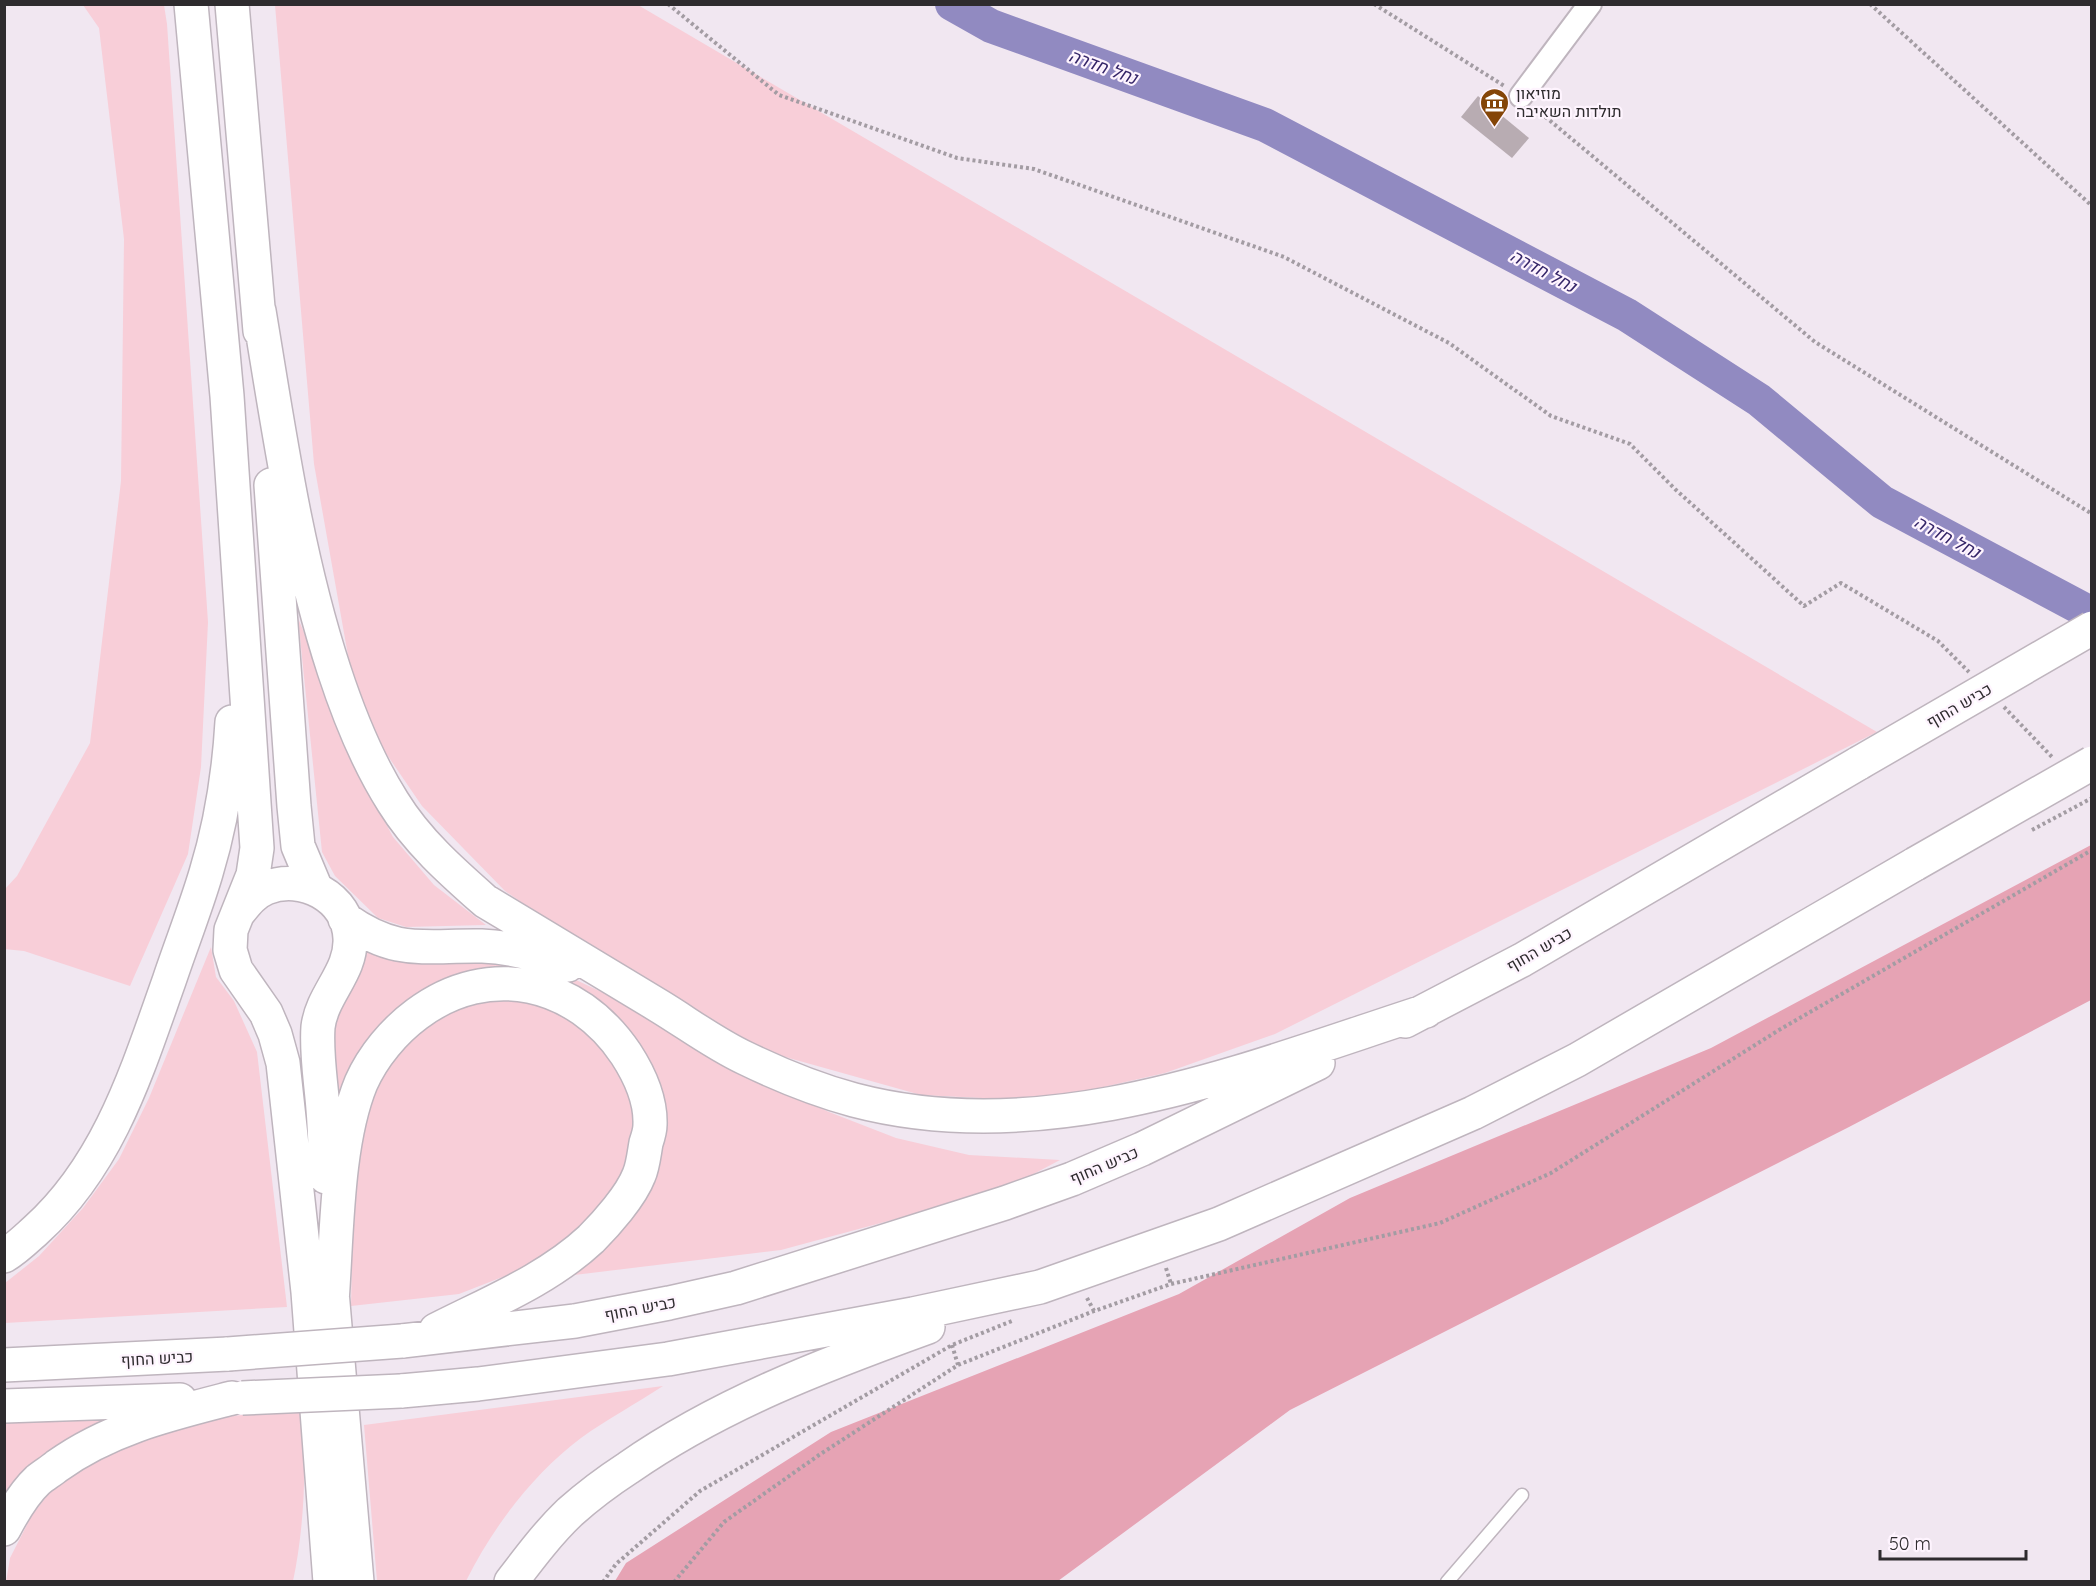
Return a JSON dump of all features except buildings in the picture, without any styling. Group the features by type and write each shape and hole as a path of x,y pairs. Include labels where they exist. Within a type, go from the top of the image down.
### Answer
{"highway":[{"path":"191,4 227,396 257,848 253,876 231,930 230,951 236,970 266,1013 283,1063 308,1292 330,1581"},
{"path":"232,4 259,311 294,806 298,846 316,889"},
{"path":"259,311 307,575 324,640 347,709 372,767 388,795 421,841 449,870 485,901 742,1057 799,1082 854,1100 908,1110 969,1115 1040,1114 1105,1106 1175,1090 1426,1011"},
{"path":"4,1256 50,1218 78,1184 106,1141 139,1066 206,875 221,813 230,751 240,615"},
{"name":"כביש החוף","path":"4,1365 228,1354 408,1341 575,1321 736,1288 1005,1203 1072,1179 1142,1149 1426,1011 1522,960 2091,628"},
{"path":"512,1581 537,1548 570,1512 610,1480 691,1428 830,1362 1219,1224 1473,1113 1577,1060 2091,763"},
{"path":"239,912 250,898 265,888 282,884 299,884 316,889 333,901 345,919 350,936 350,954 323,1008 319,1025 318,1055 323,1111 332,1302 357,1581"},
{"path":"345,919 373,937 394,944 415,947 503,948 547,958 581,970 662,1008"},
{"path":"332,1302 348,1127 362,1082 389,1039 428,1006 452,993 477,985 501,982 550,992 578,1006 603,1024 633,1066 645,1094 650,1125 639,1176 591,1239 559,1265 516,1289 408,1341"},
{"path":"4,1406 401,1391 478,1384 668,1359 913,1314 1040,1287"},
{"path":"4,1529 38,1480 103,1438 144,1422 237,1398"},
{"path":"310,1581 315,1558 320,1502 319,1452"}],"street":[{"path":"1521,96 1590,4"}],"lane":[{"path":"1447,1581 1522,1495"}],"path":[{"path":"668,4 779,95 957,158 1034,169 1284,257 1449,343 1551,416 1630,444 1675,489 1804,606 1841,583 1938,641 1970,674"},
{"path":"1374,4 1521,96 1815,342 2091,514"},
{"path":"1870,4 2091,206"},
{"path":"2002,706 2059,764"},
{"path":"674,1581 724,1522 819,1455 958,1365 1094,1311 1171,1284 1440,1223 1551,1173 1779,1030 2091,850"},
{"path":"1164,1261 1171,1284"},
{"path":"1085,1293 1094,1311"},
{"path":"952,1345 958,1365"}],"shaded area":[{"path":"83,5 164,5 208,622 201,767 188,854 130,986 24,951 4,949 5,889 17,876 90,743 121,481 124,239 99,28"},
{"path":"275,5 638,5 1877,732 1275,1034 1165,1073 1042,1101 921,1095 771,1053 632,978 505,891 422,806 366,724 352,678 314,464"},
{"path":"298,618 316,662 342,741 393,837 434,885 486,925 406,927 378,918 335,876 322,852"},
{"path":"2091,845 2091,1000 1849,1127 1290,1410 1058,1581 615,1581 626,1563 831,1432 1179,1294 1350,1198 1711,1048"},
{"path":"358,946 471,956 574,979 629,1005 757,1079 829,1112 896,1138 969,1155 1060,1160 1003,1190 781,1250 566,1276 651,1181 612,1015 447,981 336,1125 332,1043 334,1010"},
{"path":"211,947 216,977 234,1001 257,1052 287,1307 5,1323 5,1283 39,1256 83,1208 119,1159 149,1098"},
{"path":"480,999 522,999 571,1018 608,1053 632,1098 636,1124 626,1171 598,1211 551,1254 505,1276 459,1294 351,1306 352,1224 356,1166 366,1111 374,1088 392,1058 416,1033 450,1010"},
{"path":"663,1386 581,1438 546,1468 501,1522 466,1581 377,1581 364,1425"},
{"path":"300,1408 304,1450 304,1495 293,1581 6,1582 10,1558 32,1515 50,1492 81,1470 130,1441 192,1421"},
{"path":"130,1414 5,1502 5,1418"}],"waterway":[{"name":"נחל חדרה","path":"952,4 991,26 1265,125 1627,315 1759,400 1882,502 2092,614"}],"place":[{"name":"מוזיאון תולדות השאיבה","path":"1495,128"}]}
